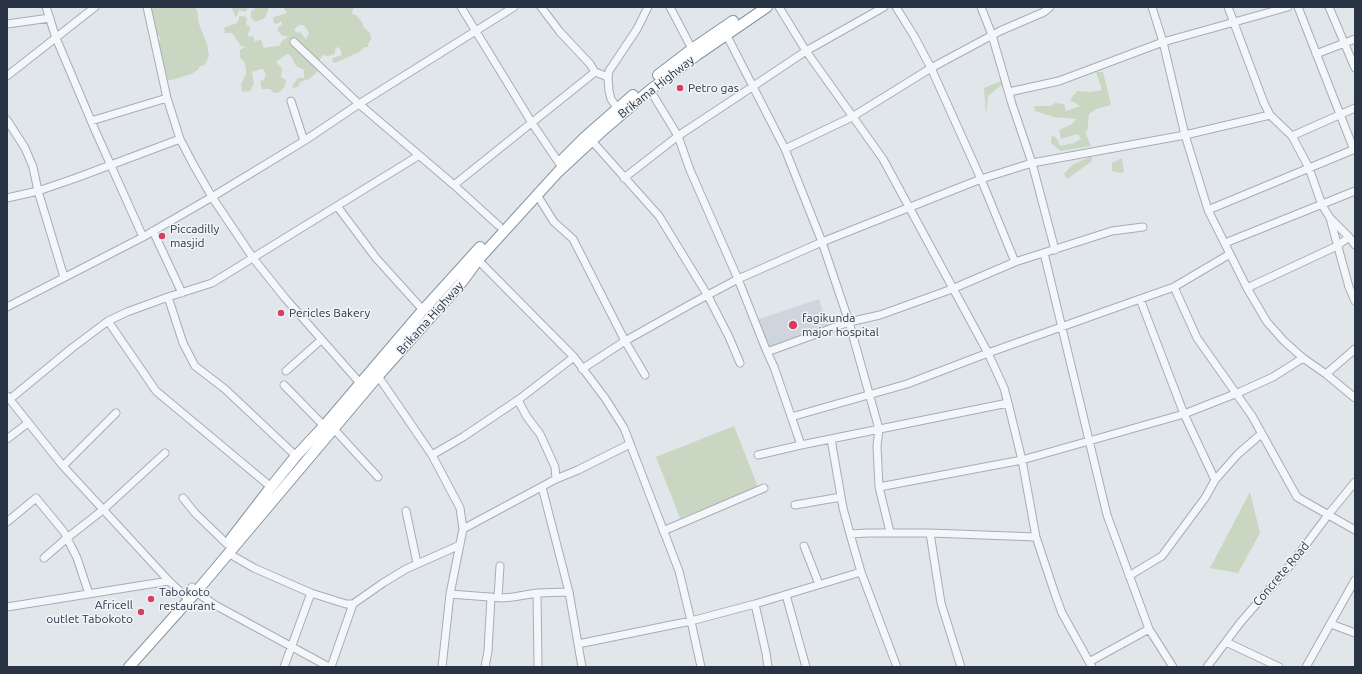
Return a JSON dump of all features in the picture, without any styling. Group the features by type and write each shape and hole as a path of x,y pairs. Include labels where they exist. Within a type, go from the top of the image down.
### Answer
{"highway":[{"name":"Brikama Highway","path":"129,667 329,427 378,376 458,279 499,226 585,137 619,111 692,49 755,7"},
{"name":"Brikama Highway","path":"228,548 271,487 296,456 329,427 360,382 423,310 478,260 558,172 592,141 619,111 726,34 767,7"},
{"name":"Brikama Highway","path":"121,667 190,593"}],"street":[{"path":"46,7 56,38 91,121 143,237"},
{"path":"7,76 95,7"},
{"path":"147,7 167,98 180,139 212,197 253,258 321,340 360,382"},
{"path":"461,7 532,124 559,163"},
{"path":"7,306 143,237 212,197 304,141 359,104 514,7"},
{"path":"541,7 560,32 590,64 595,72 608,77"},
{"path":"619,111 611,99 608,77 613,64 628,43 648,7"},
{"path":"670,7 692,49"},
{"path":"779,7 806,51 883,160 988,353 1004,388 1008,402 1022,460 1036,537 1054,594 1062,613 1090,664 1149,629"},
{"path":"624,178 678,136 806,51 884,7"},
{"path":"896,7 931,68 981,180 1015,262"},
{"path":"982,7 1032,163 1055,250"},
{"path":"785,149 852,117 931,68 992,35 1044,12 1050,7"},
{"path":"1152,7 1185,135 1208,210 1247,288 1267,322 1284,341 1303,358 1326,374 1355,398"},
{"path":"1228,7 1264,103 1270,115 1292,136 1309,168 1322,205 1330,218 1355,245"},
{"path":"1009,92 1059,81 1162,42 1288,7"},
{"path":"1208,210 1354,150 1298,7"},
{"path":"1329,7 1355,68"},
{"path":"7,24 50,18"},
{"path":"726,34 785,149 822,242 849,322 879,428 877,446 880,487 890,532"},
{"path":"1316,54 1355,39"},
{"path":"294,42 359,104 418,156 454,185 499,226"},
{"path":"454,185 595,72"},
{"path":"650,90 678,136 690,170 738,279 774,367 801,445"},
{"path":"91,121 167,98"},
{"path":"292,101 304,141"},
{"path":"1292,136 1355,108"},
{"path":"582,369 626,341 738,279 822,242 981,180 1032,163 1185,135 1270,115"},
{"path":"7,122 25,148 33,167 38,191 64,277"},
{"path":"7,198 38,191 180,139"},
{"path":"592,141 659,216 708,296 729,337 740,363"},
{"path":"418,156 212,283 168,297 127,312 108,321 9,398 63,466 169,581 330,667 353,604 383,583 417,563 460,545"},
{"path":"1225,243 1355,191"},
{"path":"537,195 554,222 573,239 644,375"},
{"path":"337,206 376,258 423,310"},
{"path":"1330,218 1349,287 1355,301"},
{"path":"767,352 849,322 880,315 1015,262 1112,231 1143,227"},
{"path":"153,231 182,293"},
{"path":"1247,288 1337,246 1349,237"},
{"path":"1044,253 1107,515 1149,629 1173,667"},
{"path":"791,417 907,384 988,353 1174,287 1230,254"},
{"path":"478,260 574,357 605,398 624,428 679,572 701,667"},
{"path":"1174,287 1197,338 1252,416 1297,497 1355,530"},
{"path":"168,297 183,343 196,366 225,389 296,456"},
{"path":"1140,299 1184,414 1215,480"},
{"path":"108,321 156,391 271,487"},
{"path":"286,371 321,340"},
{"path":"1326,374 1355,349"},
{"path":"432,455 463,437 518,400 574,357"},
{"path":"880,487 1022,460 1184,414 1236,394 1273,377 1303,358"},
{"path":"378,376 432,455 460,508 463,529 450,594 442,667"},
{"path":"284,385 329,427 378,477"},
{"path":"518,400 527,417 540,434 555,467 556,479"},
{"path":"758,455 879,428 1008,402"},
{"path":"63,466 116,413"},
{"path":"7,439 28,423"},
{"path":"1129,576 1162,556 1205,498 1215,480 1238,454 1261,434"},
{"path":"831,439 841,497 850,534 861,572 897,667"},
{"path":"463,529 556,479 578,470 630,444"},
{"path":"44,558 104,509 165,453"},
{"name":"Concrete Road","path":"1207,667 1240,623 1292,563 1355,482"},
{"path":"542,487 570,592 582,667"},
{"path":"663,531 764,488"},
{"path":"796,506 841,497"},
{"path":"7,522 36,498 64,532 77,558 88,594"},
{"path":"184,498 195,513 228,548 254,568 311,593 346,604 353,604"},
{"path":"406,511 417,563"},
{"path":"850,534 890,532 1036,537"},
{"path":"930,533 941,603 961,667"},
{"path":"804,546 819,584"},
{"path":"485,667 494,597 500,566"},
{"path":"578,644 691,620 754,604 861,572"},
{"path":"1306,667 1355,580"},
{"path":"7,608 169,581"},
{"path":"450,594 514,597 537,593 570,592"},
{"path":"284,667 311,593"},
{"path":"537,593 538,667"},
{"path":"786,595 806,667"},
{"path":"754,604 768,667"},
{"path":"1331,624 1355,633"},
{"path":"1226,642 1279,667"}],"shaded area":[{"name":"fagikunda major hospital","path":"819,299 829,330 767,351 756,320"}],"green space":[{"path":"146,7 195,8 197,10 199,24 207,44 209,56 205,65 200,66 198,70 191,74 168,80 166,74 162,70 161,52 158,50 160,37 156,35 157,31 154,28"},
{"path":"231,7 248,7 245,12 239,10 236,17"},
{"path":"256,7 269,7 265,18 256,22 251,18 251,12"},
{"path":"283,7 356,7 353,9 352,14 356,15 362,22 364,28 370,33 371,39 368,47 365,47 359,52 335,63 332,62 333,58 342,55 340,48 338,47 335,49 335,53 332,55 323,55 320,59 320,68 316,73 309,79 300,82 297,87 293,88 292,86 298,78 304,78 304,70 296,66 291,56 287,54 276,62 282,69 281,77 286,80 285,86 280,92 274,93 270,89 262,89 260,81 264,80 266,74 263,69 261,69 252,72 254,84 250,91 242,92 241,84 246,74 246,70 245,63 240,57 240,50 245,47 241,46 232,33 225,33 224,28 237,23 239,16 243,16 247,18 246,24 250,27 248,36 254,37 254,41 261,40 264,49 267,47 279,46 283,40 287,38 287,36 283,36 278,31 278,28 282,24 281,21 277,24 274,23 273,20 274,17 287,13","holes":["299,25 303,25 309,33 306,39 300,32 297,33 294,30"]},
{"path":"1096,72 1103,72 1111,105 1096,109 1089,114 1087,133 1084,130 1091,146 1061,151 1051,143 1052,135 1057,139 1060,146 1074,143 1081,139 1078,134 1061,139 1059,130 1072,124 1076,119 1054,117 1035,111 1034,106 1051,106 1055,103 1064,104 1066,111 1080,106 1070,100 1077,91 1091,92 1102,90"},
{"path":"1001,81 1018,106 999,100 1012,104 1001,85 988,96 986,115 984,88"},
{"path":"1092,156 1092,161 1067,179 1064,174 1072,165"},
{"path":"1122,158 1124,172 1120,173 1112,171 1112,163"},
{"path":"734,426 758,487 680,518 656,457"},
{"path":"1250,492 1260,533 1238,573 1210,568"}],"place":[{"name":"Petro gas","path":"680,88"},
{"name":"Piccadilly masjid","path":"162,236"},
{"name":"Pericles Bakery","path":"281,313"},
{"name":"fagikunda major hospital","path":"793,325"},
{"name":"Tabokoto restaurant","path":"151,599"},
{"name":"Africell outlet Tabokoto","path":"141,612"}]}
